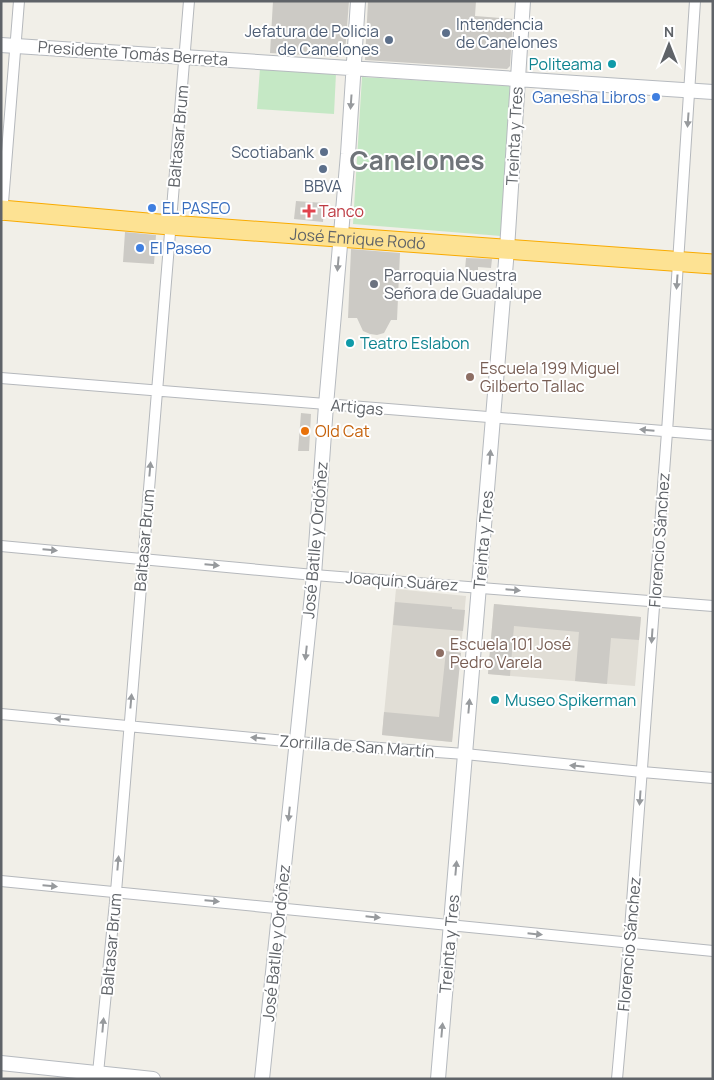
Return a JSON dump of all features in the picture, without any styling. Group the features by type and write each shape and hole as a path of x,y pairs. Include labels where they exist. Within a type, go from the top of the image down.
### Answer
{"highway":[{"name":"José Enrique Rodó","path":"2,213 713,264"}],"street":[{"path":"2,213 20,1"},
{"name":"Baltasar Brum","path":"98,1076 116,892 189,1"},
{"name":"José Batlle y Ordóñez","path":"262,1079 314,574 358,1"},
{"name":"Treinta y Tres","path":"438,1079 478,588 494,418 523,1"},
{"name":"Florencio Sánchez","path":"617,1079 655,602 695,1"},
{"name":"Presidente Tomás Berreta","path":"1,45 713,92"},
{"name":"Artigas","path":"1,378 713,435"},
{"name":"Joaquín Suárez","path":"1,546 478,588 713,606"},
{"name":"Zorrilla de San Martín","path":"1,714 296,742 465,754 713,778"},
{"path":"1,881 713,951"},
{"path":"1,1063 98,1076 153,1079"}],"shaded area":[{"path":"396,589 466,596 452,742 382,735"},
{"path":"494,604 641,617 635,686 488,674"}],"green space":[{"path":"260,68 336,73 334,114 257,109"},
{"path":"362,77 510,86 501,236 353,224"}],"building":[{"path":"273,1 349,1 345,53 339,57 270,53"},
{"path":"368,1 476,1 475,16 513,19 510,66 507,69 365,60"},
{"name":"Tanco","path":"296,201 324,203 323,222 294,219"},
{"name":"El Paseo","path":"125,232 156,235 154,264 123,262"},
{"name":"Parroquia Nuestra Señora de Guadalupe","path":"351,249 400,253 397,320 391,320 384,333 370,334 363,331 357,318 348,318"},
{"path":"466,258 492,259 491,268 478,267 478,271 465,270"},
{"path":"301,413 311,414 309,451 298,451"},
{"path":"395,602 452,607 452,609 465,610 463,631 393,625"},
{"path":"494,604 641,617 639,640 611,638 607,684 575,681 579,632 514,626 510,676 488,674"},
{"path":"446,651 461,653 452,742 382,735 384,712 439,717"}],"place":[{"name":"Intendencia de Canelones","path":"446,33"},
{"name":"Jefatura de Policia de Canelones","path":"389,40"},
{"name":"Politeama","path":"612,64"},
{"name":"Ganesha Libros","path":"656,97"},
{"name":"Scotiabank","path":"324,152"},
{"name":"BBVA","path":"323,169"},
{"name":"EL PASEO","path":"152,208"},
{"name":"Tanco","path":"309,211"},
{"name":"El Paseo","path":"140,248"},
{"name":"Parroquia Nuestra Señora de Guadalupe","path":"374,284"},
{"name":"Teatro Eslabon","path":"350,343"},
{"name":"Escuela 199 Miguel Gilberto Tallac","path":"470,377"},
{"name":"Old Cat","path":"305,431"},
{"name":"Escuela 101 José Pedro Varela","path":"440,653"},
{"name":"Museo Spikerman","path":"495,700"}],"district":[{"name":"Canelones","path":"417,161"}]}
